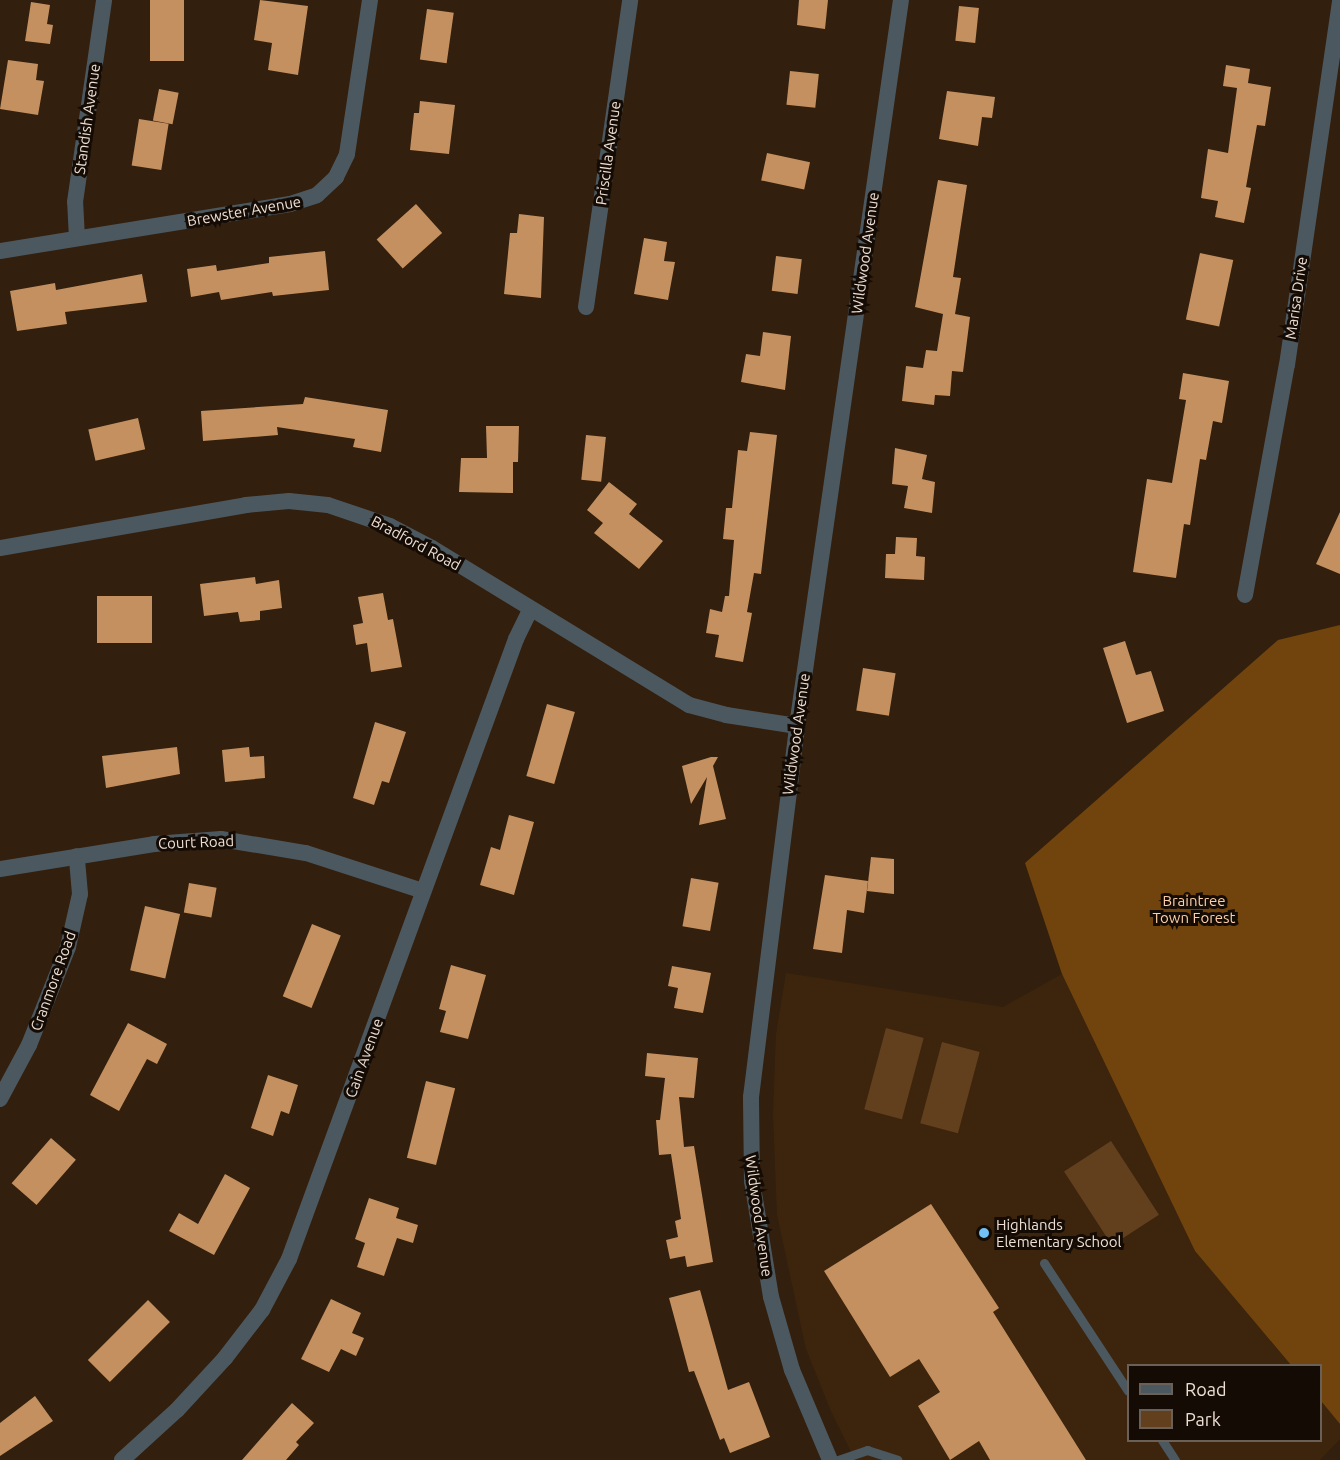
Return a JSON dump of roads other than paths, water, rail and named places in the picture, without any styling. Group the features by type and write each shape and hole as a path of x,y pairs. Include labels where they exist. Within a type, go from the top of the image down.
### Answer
{"street":[{"name":"Standish Avenue","path":"77,238 75,201 104,0"},
{"name":"Brewster Avenue","path":"0,251 290,204 328,188 342,167 350,140 370,0"},
{"name":"Priscilla Avenue","path":"586,307 630,0"},
{"name":"Wildwood Avenue","path":"830,1460 800,1393 777,1322 757,1224 750,1148 754,1055 797,726 901,0"},
{"name":"Marisa Drive","path":"1245,595 1287,365 1340,0"},
{"name":"Bradford Road","path":"0,549 246,505 309,501 348,510 390,526 689,705 726,715 797,726"},
{"name":"Cain Avenue","path":"122,1460 225,1358 262,1310 281,1275 304,1223 423,891 530,610"},
{"name":"Court Road","path":"0,869 178,841 241,840 306,853 423,891"},
{"name":"Cranmore Road","path":"0,1099 33,1037 68,947 80,894 77,856"}],"lane":[{"path":"1044,1263 1127,1389"},
{"path":"1163,1442 1175,1460"},
{"path":"838,1460 867,1450 897,1460"}],"place":[{"name":"Highlands Elementary School","path":"984,1233"}],"park label":[{"name":"Braintree Town Forest","path":"1194,908"}]}
